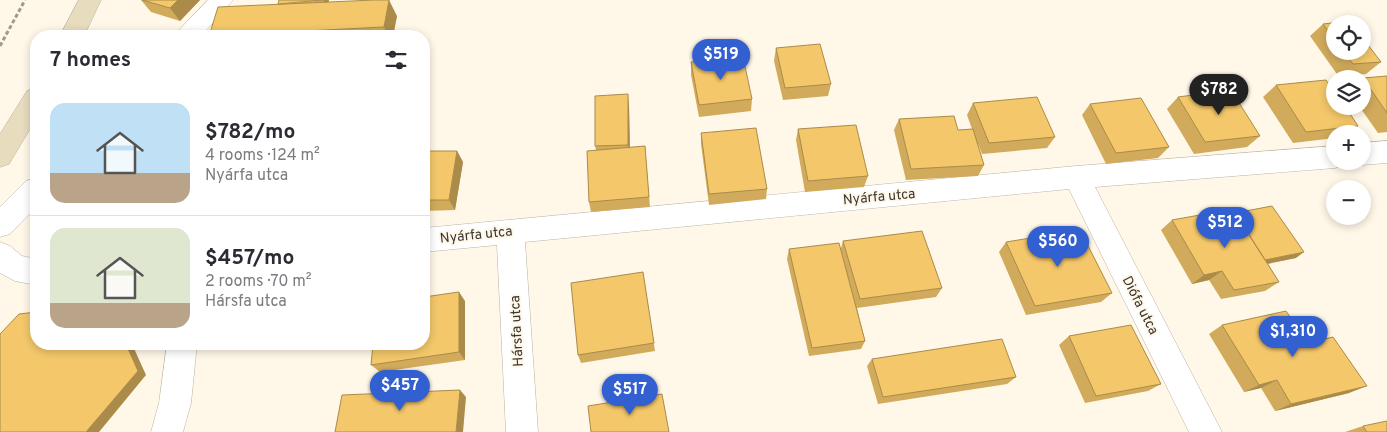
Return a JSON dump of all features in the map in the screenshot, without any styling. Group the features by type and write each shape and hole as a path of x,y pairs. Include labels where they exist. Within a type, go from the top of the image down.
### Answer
{"main road":[{"path":"75,30 90,0"},
{"path":"0,156 30,108"}],"street":[{"path":"193,30 222,0"},
{"path":"1371,153 1387,152"},
{"name":"Nyárfa utca","path":"430,239 510,230 1076,178 1326,158"},
{"name":"Diófa utca","path":"1076,178 1206,432"},
{"path":"0,226 30,195"},
{"name":"Hársfa utca","path":"510,230 522,432"},
{"path":"0,255 15,268 30,271"},
{"path":"167,432 175,404 181,350"}],"path":[{"path":"0,46 25,0"}],"building":[{"path":"142,0 178,0 170,8"},
{"path":"279,0 323,0 278,4"},
{"path":"389,0 384,27 326,30 211,30 218,7"},
{"path":"820,44 831,84 785,88 776,48"},
{"path":"1371,49 1381,62 1353,64 1350,60 1371,60"},
{"path":"743,57 752,99 699,105 691,62"},
{"path":"1387,76 1387,113 1371,90 1371,77"},
{"path":"1326,80 1326,115 1351,115 1357,125 1326,125 1326,130 1306,132 1276,85"},
{"path":"1231,90 1260,136 1205,142 1178,97"},
{"path":"628,94 628,145 595,146 595,96"},
{"path":"1037,97 1055,137 989,143 973,103"},
{"path":"1141,98 1169,147 1116,153 1090,104"},
{"path":"954,116 958,130 973,129 984,165 911,169 899,119"},
{"path":"856,125 868,176 808,181 798,129"},
{"path":"756,128 767,189 709,194 701,133"},
{"path":"645,146 649,197 589,202 587,151"},
{"path":"430,151 457,151 449,200 430,200"},
{"path":"1272,206 1304,252 1265,260 1235,213"},
{"path":"1233,209 1279,282 1234,290 1222,271 1204,275 1172,220"},
{"path":"1080,230 1112,293 1035,306 1006,242"},
{"path":"922,231 942,288 860,299 843,241"},
{"path":"839,243 865,341 812,348 789,249"},
{"path":"643,272 654,343 578,355 571,283"},
{"path":"459,292 459,352 371,365 372,350 430,350 430,296"},
{"path":"1286,311 1308,343 1333,337 1367,386 1291,404 1277,380 1259,385 1222,325"},
{"path":"30,313 30,350 129,350 138,371 86,432 0,432 0,334 19,314"},
{"path":"1131,325 1161,384 1096,396 1069,336"},
{"path":"1002,339 1016,377 883,397 872,359"},
{"path":"460,390 456,432 335,432 342,395"},
{"path":"662,394 669,432 591,432 588,406"},
{"path":"1387,421 1387,432 1367,432 1363,426"}]}
